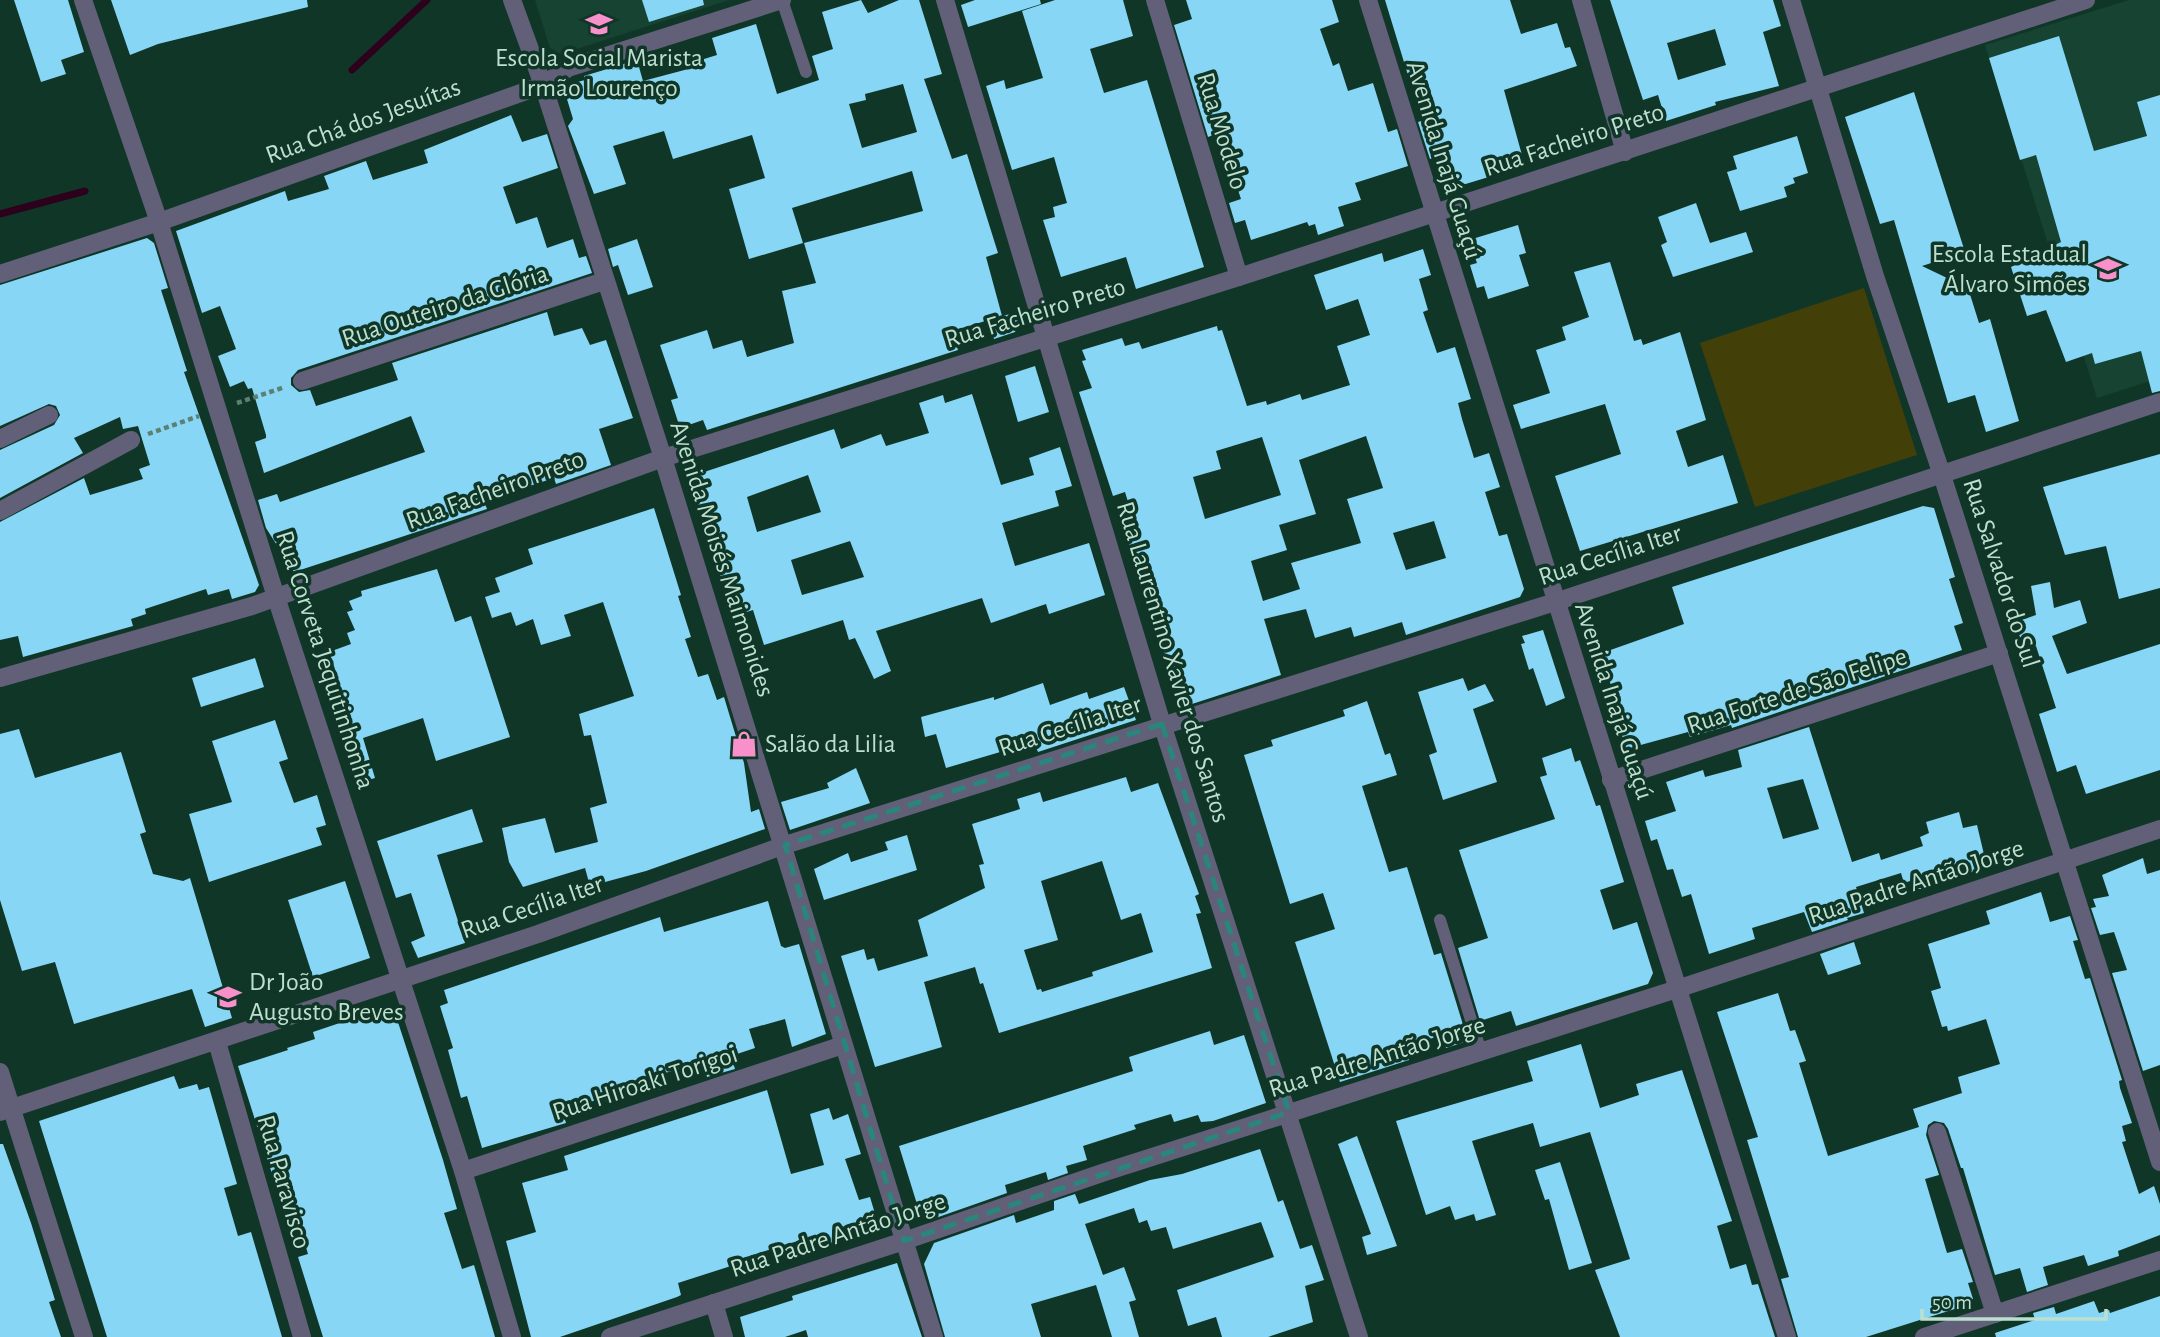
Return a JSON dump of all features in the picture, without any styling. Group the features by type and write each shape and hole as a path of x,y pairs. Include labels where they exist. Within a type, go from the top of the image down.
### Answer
{"street":[{"name":"Rua Corveta Jequitinhonha","path":"83,0 159,222 276,597 463,1171 512,1337"},
{"name":"Avenida Moisés Maimonides","path":"512,0 543,85 663,458 785,845 843,1045 934,1337"},
{"name":"Rua Chá dos Jesuítas","path":"0,274 159,222 543,85 568,68 782,0"},
{"name":"Rua Laurentino Xavier dos Santos","path":"945,0 1162,724 1289,1112 1359,1337"},
{"name":"Rua Modelo","path":"1154,0 1239,277"},
{"name":"Avenida Inajá Guaçú","path":"1368,0 1787,1337"},
{"path":"1581,0 1625,152"},
{"name":"Rua Salvador do Sul","path":"1791,0 1875,276 1941,472 2160,1162"},
{"name":"Rua Facheiro Preto","path":"0,678 276,597 663,458 1239,277 1625,152 2054,5 2086,0"},
{"name":"Rua Outeiro da Glória","path":"302,381 604,281"},
{"name":"Rua Cecília Iter","path":"6,1110 402,980 785,845 1555,602 1941,472 2160,402"},
{"path":"0,439 49,415"},
{"path":"0,511 131,440"},
{"name":"Rua Forte de São Felipe","path":"1611,780 1999,653"},
{"name":"Rua Padre Antão Jorge","path":"610,1337 1289,1112 1678,989 2160,829"},
{"name":"Rua Paravisco","path":"217,1042 302,1337"},
{"name":"Rua Hiroaki Torigoi","path":"463,1171 843,1045"},
{"path":"0,1072 6,1110 84,1337"},
{"path":"1937,1132 1995,1314"},
{"path":"1924,1337 2160,1260"},
{"path":"714,1303 724,1337"}],"lane":[{"path":"782,0 806,72"},
{"path":"1440,920 1481,1052"}],"highlighted area":[{"path":"1162,724 1289,1112 904,1241 785,845"}],"shaded area":[{"name":"Escola Social Marista Irmão Lourenço","path":"535,0 729,0 561,54 550,48"},
{"name":"Escola Estadual Álvaro Simões","path":"2129,0 2160,0 2160,378 2097,398 1985,45"},
{"path":"1864,288 1917,455 1755,507 1700,343"}],"building":[{"path":"14,0 68,0 84,52 61,60 66,74 41,82"},
{"path":"111,0 307,0 308,7 158,44 130,55"},
{"path":"642,0 703,0 704,5 649,22"},
{"path":"861,0 868,13 899,0 919,0 942,74 924,79 952,159 967,154 998,253 986,257 1002,316 952,331 958,350 707,430 703,420 680,428 671,400 678,398 660,345 707,330 713,349 742,340 747,357 794,343 782,291 816,283 804,243 923,211 912,171 792,208 803,243 749,259 729,189 765,178 752,135 673,159 664,131 613,146 626,184 594,194 568,126 573,119 563,86 585,80 584,76 637,60 643,81 692,68 691,63 717,55 712,38 756,24 777,94 819,80 812,56 833,49 822,12","holes":["903,84 917,132 862,148 849,104 866,100 865,94"]},
{"path":"975,0 1040,0 1041,4 968,27 961,5"},
{"path":"1055,0 1123,0 1133,36 1090,49 1104,93 1147,80 1204,267 1136,289 1126,257 1061,277 1043,220 1055,217 1053,207 1067,203 1054,157 1012,170 986,86 1004,80 1006,89 1043,78 1022,11"},
{"path":"1186,0 1332,0 1339,22 1320,29 1333,66 1339,63 1348,91 1373,83 1388,132 1397,129 1408,166 1355,183 1361,200 1338,207 1344,226 1318,235 1315,224 1309,226 1307,222 1251,240 1245,220 1235,223 1229,203 1241,199 1219,133 1208,137 1174,25 1192,19"},
{"path":"1385,0 1510,0 1521,34 1557,23 1565,48 1570,47 1577,66 1504,90 1525,166 1459,186 1454,169 1439,174 1433,158 1430,159 1418,122 1438,116 1427,80 1411,85"},
{"path":"1610,0 1773,0 1781,26 1763,32 1779,86 1715,102 1716,105 1666,121 1658,95 1643,100","holes":["1715,29 1726,65 1678,80 1667,43"]},
{"name":"Escola Estadual Álvaro Simões","path":"2059,36 2094,151 2147,136 2137,102 2160,95 2160,391 2152,393 2141,351 2095,364 2092,353 2066,362 2046,310 2027,316 2011,267 2061,242 2036,155 2020,160 1989,58"},
{"path":"1914,92 1965,252 1922,266 1968,288 1979,323 1990,319 2019,421 1986,432 1975,395 1948,403 1894,220 1880,224 1845,117"},
{"path":"511,115 522,142 547,134 558,168 503,187 516,224 537,217 547,248 573,239 579,258 586,256 592,273 298,370 291,378 291,385 299,392 310,390 316,406 398,380 392,363 547,312 554,336 582,328 590,345 606,340 633,418 599,429 611,465 556,484 554,478 484,501 487,509 294,572 266,528 258,500 277,494 280,502 425,452 411,416 264,473 255,442 266,438 266,435 252,388 248,389 244,381 230,387 218,356 236,349 220,306 202,313 176,231 285,191 288,201 329,189 324,176 366,161 373,180 428,163 424,150"},
{"path":"1797,136 1808,173 1793,178 1795,183 1784,187 1787,197 1740,211 1727,172 1737,169 1733,156"},
{"path":"1696,203 1710,243 1746,232 1753,252 1673,277 1661,245 1667,242 1658,217"},
{"path":"1518,225 1526,253 1519,255 1529,286 1488,299 1484,286 1477,288 1470,265 1477,263 1469,240"},
{"path":"147,238 154,243 168,288 161,290 187,371 184,372 259,585 255,592 232,599 229,589 208,595 206,589 145,609 146,614 131,619 133,626 23,657 18,636 0,640 0,522 84,478 90,495 143,479 139,469 150,465 138,426 123,429 120,417 74,438 83,453 0,498 0,450 54,425 60,415 56,406 49,404 0,426 0,285"},
{"path":"637,239 653,287 628,295 618,265 613,267 608,249"},
{"path":"1423,249 1431,275 1419,279 1428,310 1423,312 1437,353 1455,347 1471,399 1458,403 1462,419 1474,458 1489,453 1500,487 1485,492 1499,536 1507,534 1524,589 1520,597 1406,635 1402,622 1354,637 1351,627 1315,638 1306,609 1264,619 1281,675 1192,704 1180,700 1147,601 1157,598 1145,559 1135,563 1125,532 1136,528 1125,492 1113,496 1079,392 1092,388 1082,361 1086,360 1082,350 1122,338 1125,346 1139,342 1142,349 1217,326 1218,331 1222,330 1247,406 1266,401 1267,405 1300,394 1302,400 1350,385 1337,346 1370,335 1358,299 1326,310 1314,275 1382,253 1384,262","holes":["1366,436 1383,488 1347,499 1361,543 1291,563 1300,589 1263,601 1251,561 1287,550 1279,525 1316,514 1299,460","1262,437 1281,495 1205,519 1193,477 1221,469 1216,451","1434,521 1446,558 1406,570 1393,533"]},
{"path":"1610,262 1634,341 1641,339 1643,345 1680,332 1706,420 1676,431 1688,467 1723,455 1738,503 1580,551 1555,476 1621,454 1605,404 1521,429 1513,405 1550,393 1536,350 1566,340 1562,327 1589,317 1574,272"},
{"path":"1025,309 1015,332 994,339 988,321"},
{"path":"1035,366 1049,412 1018,422 1005,376"},
{"path":"972,394 1001,485 1034,475 1029,458 1060,447 1072,486 1055,491 1059,506 1002,523 1015,566 1089,543 1105,595 1049,614 1046,604 991,623 982,598 876,631 891,671 874,679 855,638 849,640 843,620 764,645 753,610 733,616 691,480 695,475 834,429 841,449 881,434 886,446 929,433 919,403 943,395 945,403","holes":["808,475 821,512 757,532 747,497","850,541 864,577 802,595 791,560"]},
{"path":"2160,454 2160,588 2119,599 2106,546 2065,555 2043,487"},
{"path":"1923,506 1934,508 1955,577 1949,579 1963,623 1954,626 1962,650 1732,728 1731,725 1690,737 1688,732 1626,749 1608,687 1611,686 1602,653 1684,624 1672,587"},
{"path":"654,508 681,595 678,596 691,637 685,639 698,677 708,674 717,700 724,697 744,763 751,812 759,809 765,829 646,871 590,886 585,868 523,887 509,862 502,828 545,818 555,853 598,842 590,808 607,803 591,735 584,736 579,714 634,696 603,602 564,615 571,636 541,645 533,619 516,626 511,612 492,618 485,597 500,592 495,578 533,564 528,549"},
{"path":"437,569 455,622 471,616 510,737 436,761 423,718 363,738 375,778 358,783 321,673 335,669 329,652 351,644 347,633 355,630 347,612 353,610 349,601 362,596 361,591"},
{"path":"2050,582 2054,608 2080,600 2087,623 2052,636 2067,674 2160,644 2160,770 2086,794 2076,765 2057,772 2039,714 2056,708 2036,646 2024,650 2015,622 2036,615 2031,586"},
{"path":"1543,630 1565,698 1546,706 1533,668 1529,670 1521,644 1525,643 1522,636"},
{"path":"255,658 264,687 201,707 192,678"},
{"path":"1463,678 1468,691 1485,684 1494,701 1473,709 1497,782 1443,800 1429,755 1437,752 1418,692"},
{"path":"1043,683 1050,705 1087,692 1089,699 1124,687 1136,720 1038,752 1034,742 946,768 936,734 925,737 921,717 994,697 994,700"},
{"path":"1367,701 1385,755 1390,753 1397,775 1362,786 1389,872 1407,867 1434,955 1441,953 1468,1041 1446,1048 1442,1035 1405,1047 1409,1060 1340,1082 1295,942 1335,929 1323,893 1290,904 1244,755 1273,746 1271,740 1345,716 1343,710"},
{"path":"275,720 288,759 279,762 294,803 317,795 326,825 316,828 322,845 209,882 189,814 232,802 212,741"},
{"path":"1809,727 1852,862 1879,853 1881,860 1923,846 1920,837 1929,833 1926,822 1959,812 1963,828 1977,825 1987,867 1921,889 1916,889 1913,880 1904,883 1901,873 1856,887 1864,913 1812,932 1804,912 1752,928 1755,939 1709,954 1691,894 1682,897 1673,869 1667,870 1657,839 1651,841 1645,821 1676,811 1666,782 1703,770 1705,777 1742,767 1738,750","holes":["1803,779 1819,829 1783,839 1767,788"]},
{"path":"19,729 35,778 121,752 146,832 140,834 153,874 183,881 190,878 232,1018 205,1027 192,989 74,1024 55,962 22,971 0,900 0,734"},
{"path":"1571,748 1575,762 1580,760 1596,806 1600,805 1624,882 1600,890 1613,930 1637,922 1653,973 1648,984 1516,1026 1511,1011 1480,1021 1458,948 1488,938 1459,850 1555,819 1540,777 1547,775 1542,758"},
{"path":"856,768 870,803 790,830 781,802 829,788 827,783"},
{"path":"1126,777 1131,792 1158,783 1199,894 1195,896 1201,913 1196,914 1212,968 999,1033 975,967 924,982 942,1047 875,1067 841,956 864,949 867,960 874,958 878,971 928,956 918,920 985,888 979,865 984,864 972,824 1020,809 1017,799 1040,792 1043,802","holes":["1102,861 1121,920 1141,913 1153,952 1092,972 1093,976 1042,992 1041,989 1037,990 1024,950 1058,940 1041,881"]},
{"path":"472,809 483,842 437,855 465,943 418,958 411,942 425,936 411,893 396,898 377,841"},
{"path":"907,835 917,870 824,900 814,869 848,853 851,862 888,850 885,842"},
{"path":"2143,858 2147,874 2160,870 2160,1065 2143,1071 2112,973 2127,970 2114,932 2100,935 2091,908 2096,907 2093,899 2109,896 2102,875"},
{"path":"345,881 370,958 313,977 288,900"},
{"path":"2041,892 2050,922 2070,916 2078,940 2073,941 2085,979 2090,978 2122,1080 2119,1081 2120,1088 2132,1123 2122,1126 2126,1141 2122,1142 2139,1194 2154,1186 2160,1204 2160,1235 2118,1251 2119,1256 2088,1266 2084,1255 2043,1267 2048,1285 2027,1292 2020,1268 1995,1275 1963,1168 1948,1129 1944,1123 1934,1121 1928,1125 1926,1135 1939,1175 1925,1179 1947,1253 1962,1249 1973,1282 1968,1283 1973,1299 1957,1304 1958,1308 1866,1337 1798,1337 1781,1279 1789,1277 1747,1140 1758,1137 1717,1012 1778,993 1790,1031 1795,1030 1806,1061 1799,1063 1828,1156 1919,1127 1913,1109 1962,1093 1958,1077 2000,1064 1986,1019 1948,1031 1947,1026 1942,1027 1931,991 1941,988 1928,944 1990,924 1986,911"},
{"path":"768,901 781,946 785,948 799,944 826,1034 792,1047 785,1019 749,1029 755,1048 731,1056 735,1069 707,1077 703,1063 661,1074 666,1088 606,1102 605,1098 562,1109 566,1123 482,1148 467,1096 461,1098 448,1050 453,1048 440,1006 448,1003 444,990 660,917 664,932"},
{"path":"1854,942 1861,964 1828,975 1820,954"},
{"path":"384,1008 395,1013 443,1160 457,1209 444,1213 462,1269 474,1265 495,1337 323,1337 298,1257 308,1254 291,1196 280,1199 238,1066 315,1039 313,1032"},
{"path":"1210,1031 1214,1045 1244,1035 1266,1103 1213,1121 1201,1122 1198,1115 1174,1122 1171,1114 1134,1125 1136,1129 1083,1146 1087,1160 1066,1166 1068,1173 1048,1180 1046,1172 1005,1185 1007,1193 927,1221 921,1217 899,1146 1133,1071 1129,1057"},
{"path":"1581,1044 1600,1108 1639,1095 1636,1084 1682,1070 1732,1221 1717,1226 1730,1269 1746,1264 1752,1285 1758,1284 1775,1337 1620,1337 1595,1270 1630,1259 1590,1132 1540,1147 1533,1123 1472,1141 1496,1215 1476,1221 1474,1214 1455,1220 1450,1206 1426,1215 1396,1121 1533,1081 1527,1061"},
{"path":"174,1076 179,1089 197,1084 199,1090 209,1087 237,1184 224,1188 238,1236 251,1232 282,1337 107,1337 39,1121"},
{"path":"767,1090 791,1174 824,1165 810,1114 829,1108 833,1120 848,1114 861,1154 845,1159 859,1200 870,1197 876,1217 832,1230 834,1243 806,1253 801,1240 733,1261 734,1265 678,1283 681,1295 677,1297 560,1337 531,1337 506,1241 536,1232 522,1183 568,1170 564,1156"},
{"path":"1357,1136 1397,1246 1367,1255 1362,1237 1371,1234 1338,1144"},
{"path":"0,1144 3,1144 31,1223 55,1300 49,1302 61,1337 0,1337"},
{"path":"1260,1149 1278,1202 1283,1200 1300,1249 1312,1245 1324,1280 1305,1286 1313,1322 1268,1337 1222,1337 1216,1317 1188,1326 1177,1290 1274,1257 1261,1222 1173,1249 1166,1227 1151,1231 1147,1220 1139,1223 1134,1208 1085,1224 1103,1275 1124,1267 1136,1300 1129,1302 1139,1337 1112,1337 1096,1285 1031,1304 1041,1337 945,1337 924,1264 934,1243 1014,1215 1016,1223 1054,1210 1054,1201 1075,1194 1079,1204 1150,1180 1182,1174"},
{"path":"1560,1162 1592,1263 1569,1270 1549,1199 1545,1200 1535,1170"},
{"path":"897,1263 922,1337 808,1337 806,1330 785,1337 745,1337 740,1317 793,1300 792,1296"},
{"path":"2160,1296 2160,1337 1996,1337 1995,1333 2035,1320 2033,1313 2054,1307 2056,1314 2094,1301 2099,1313 2109,1310 2110,1313"}],"waterway":[{"path":"352,70 427,0"},
{"path":"0,214 85,191"}],"place":[{"name":"Escola Social Marista Irmão Lourenço","path":"599,24"},
{"name":"Escola Estadual Álvaro Simões","path":"2108,269"},
{"name":"Salão da Lilia","path":"744,744"},
{"name":"Dr João Augusto Breves","path":"228,997"}]}
